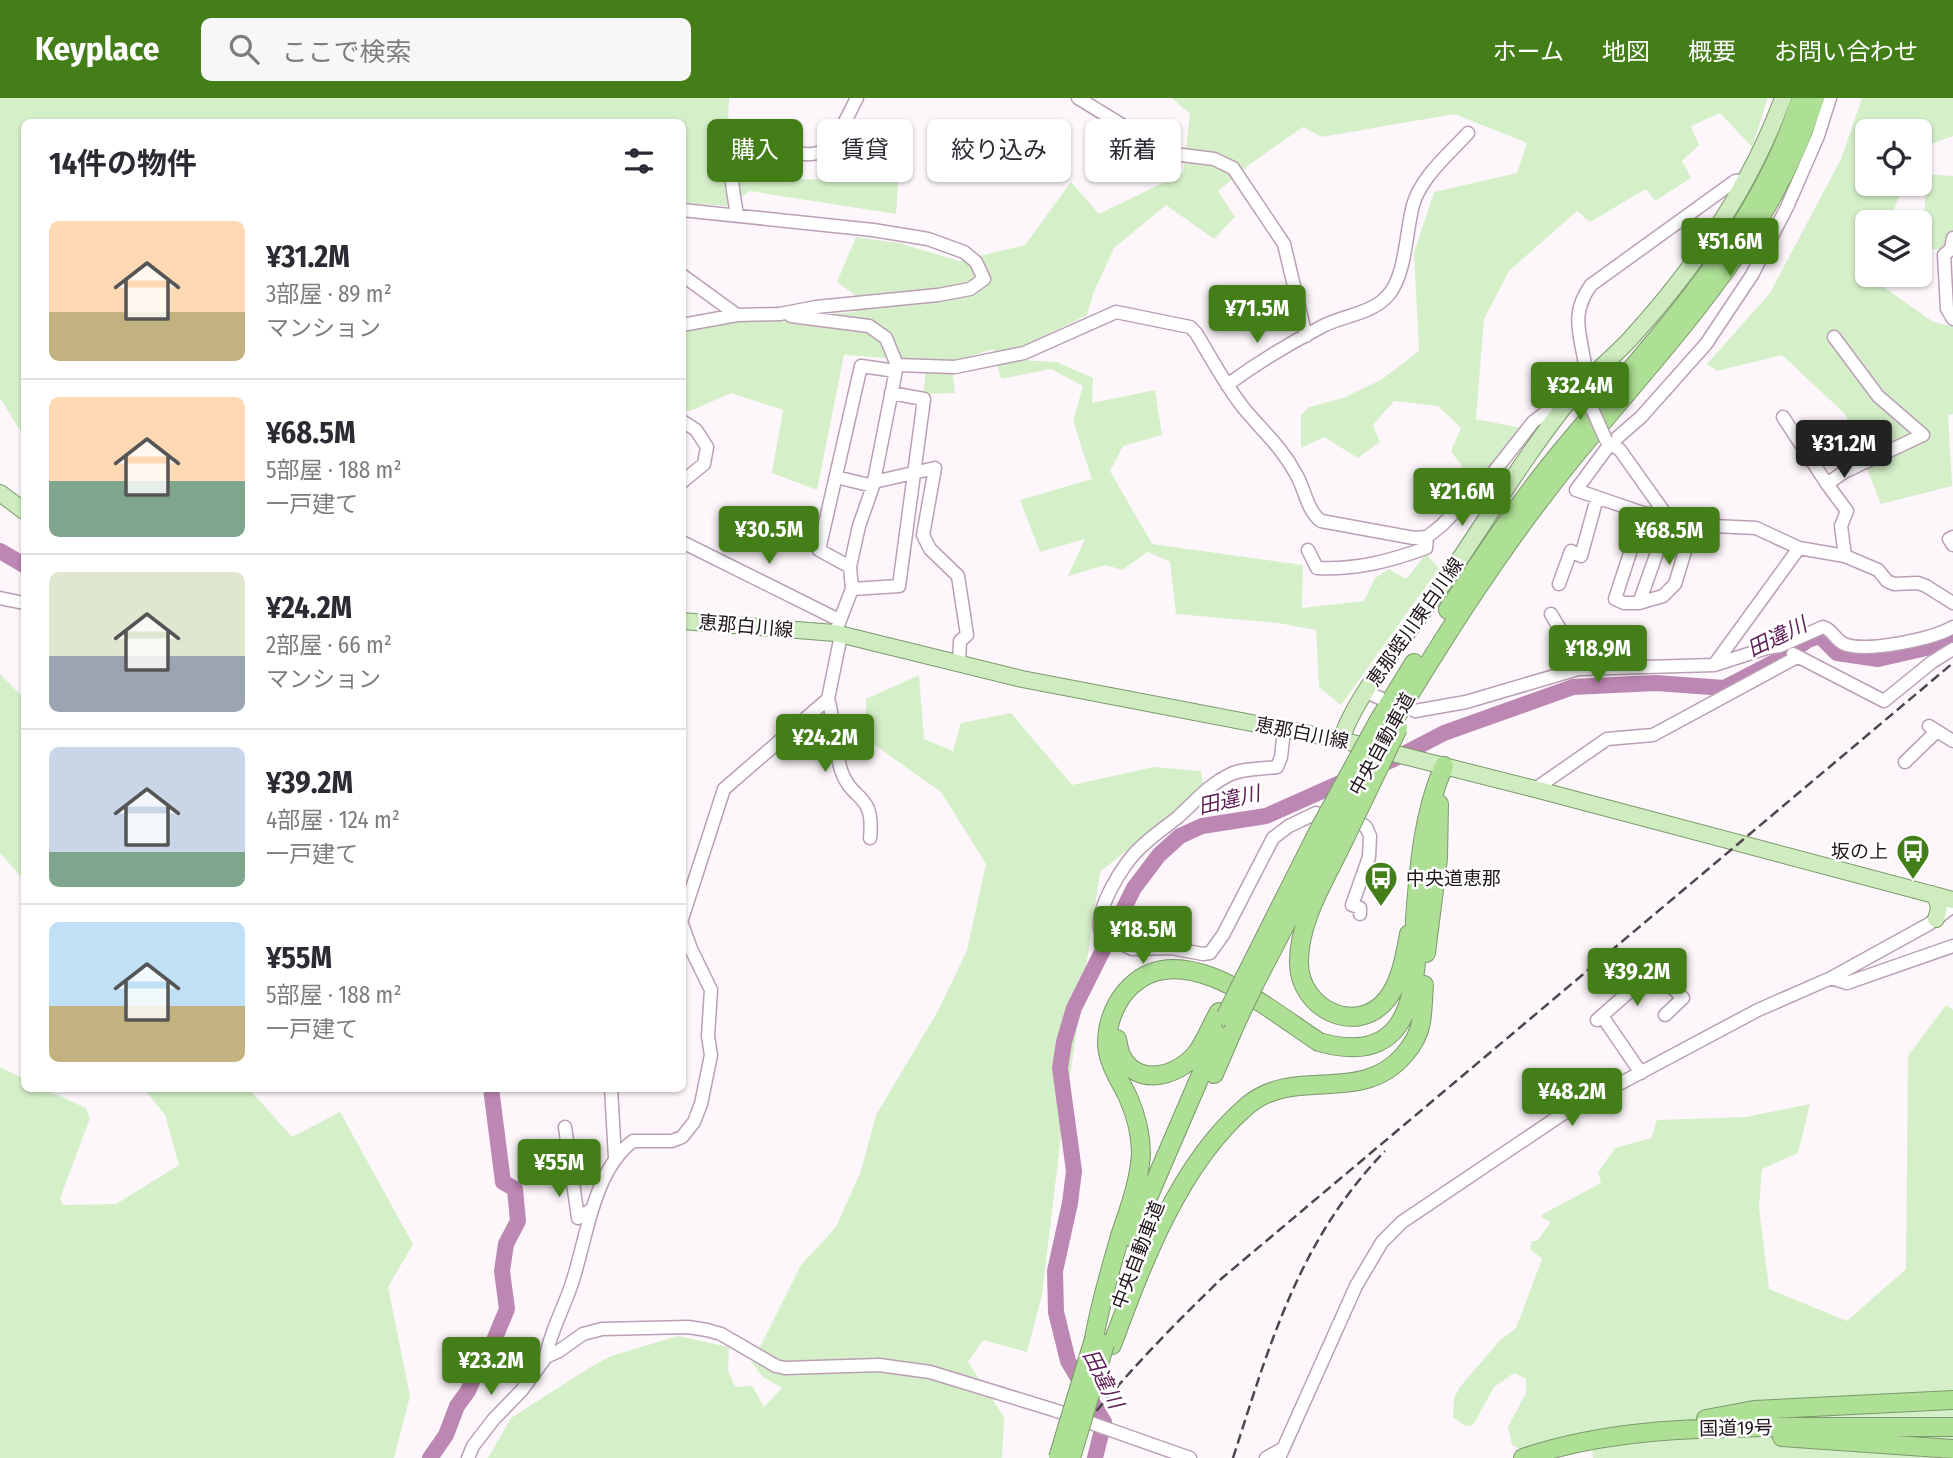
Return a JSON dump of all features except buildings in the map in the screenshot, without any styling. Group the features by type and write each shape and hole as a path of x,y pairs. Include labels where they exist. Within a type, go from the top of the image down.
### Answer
{"highway":[{"name":"中央自動車道","path":"1246,977 1332,834 1491,544 1530,489 1683,307 1733,238 1773,169 1801,98"},
{"name":"中央自動車道","path":"1390,724 1522,522 1693,314 1745,245 1767,210 1784,175 1815,98"},
{"path":"1390,724 1332,834 1301,942 1300,974 1313,1001 1330,1013 1346,1016 1367,1013 1388,998 1396,983 1415,922 1425,825 1435,787 1444,766"},
{"path":"1103,1343 1165,1217 1205,1152 1247,1106 1270,1092 1299,1086 1364,1081 1394,1066 1408,1052 1421,1022 1426,947 1438,858 1437,813 1444,766"},
{"name":"中央自動車道","path":"1073,1452 1127,1246 1227,1017 1293,877 1332,834"},
{"path":"1103,1343 1101,1298 1138,1181 1141,1152 1135,1113 1115,1072 1107,1045 1111,1019 1122,994 1137,980 1155,971 1172,968 1197,971 1220,978 1319,1042 1353,1048 1366,1046 1396,1029 1409,1008 1417,958 1415,922"},
{"path":"1227,1017 1194,1055 1172,1072 1148,1076 1137,1073 1120,1054 1118,1026 1129,1002 1146,985 1163,979 1198,979 1214,985 1313,1048 1343,1056 1362,1056 1389,1045 1403,1034 1422,1008"},
{"name":"中央自動車道","path":"1058,1458 1103,1343"},
{"path":"1642,1432 1647,1428 1754,1410 1953,1400"},
{"name":"国道19号","path":"1523,1458 1572,1450 1642,1432 1712,1427 1953,1429"},
{"name":"国道19号","path":"1536,1458 1623,1440 1723,1432 1953,1429"},
{"path":"1623,1440 1630,1442 1704,1436 1756,1436 1953,1449"}],"main road":[{"name":"恵那蛭川東白川線","path":"1341,740 1350,718 1373,695 1445,582 1579,385 1631,338 1706,243 1747,180 1783,98"},
{"path":"0,493 21,509"},
{"name":"恵那白川線","path":"686,621 838,629 1022,679 1341,740 1953,900"},
{"path":"1932,894 1940,910 1936,919"}],"street":[{"path":"737,215 732,169 733,160 738,153 751,146 810,155 820,152 841,128 857,98"},
{"path":"1078,98 1163,150 1214,159 1233,169 1284,244 1306,336"},
{"path":"1830,98 1808,160 1752,275 1706,344 1641,417 1608,442 1576,490 1643,513 1693,526 1756,528 1799,548 1845,556 1878,570 1887,581 1894,584 1918,583 1926,586 1953,603"},
{"path":"1227,385 1247,370 1325,325 1373,307 1390,293 1398,277 1413,204 1418,192 1425,180 1468,133"},
{"path":"850,567 819,550 861,366 956,367 1024,353 1109,314 1120,312 1190,327 1196,333 1245,410 1281,447 1299,479 1315,517 1321,521 1414,538 1427,537 1493,472 1533,422 1579,385 1585,365 1577,318 1580,300 1591,285 1735,181 1747,180"},
{"path":"686,210 873,230 928,239 964,252 976,262 984,279 970,289 938,295 816,307 780,314"},
{"path":"1953,238 1951,249 1944,255 1947,309 1953,319"},
{"path":"686,278 737,315"},
{"path":"686,324 737,315 780,314 869,326 886,338 896,368 874,484 859,526 850,567 852,589 838,629 828,699 842,772 867,804 872,821 870,838"},
{"path":"1827,484 1844,472 1923,435 1878,397 1834,337"},
{"path":"1579,385 1608,442 1620,450 1667,518"},
{"path":"852,589 899,586 924,399 891,393"},
{"path":"1783,416 1847,511 1841,526 1845,556"},
{"path":"686,424 696,430 707,447 704,464 686,479"},
{"path":"836,477 874,484 915,471 935,468 923,535 930,549 958,576 967,635 960,641 959,664"},
{"path":"1559,584 1571,551 1581,556 1597,498"},
{"path":"1643,513 1615,599 1624,603 1639,603 1662,596 1675,584 1693,526"},
{"path":"1639,603 1667,518"},
{"path":"1308,550 1317,568 1344,568 1384,563 1426,548 1427,537"},
{"path":"1953,537 1950,540 1953,545"},
{"path":"686,543 838,629"},
{"path":"1714,665 1799,548"},
{"path":"0,598 21,602"},
{"path":"1551,614 1575,655 1599,668"},
{"path":"1415,711 1466,702 1577,669 1714,665 1780,646 1823,627 1829,629 1839,643 1856,648 1952,631"},
{"path":"1780,646 1884,701 1932,662 1953,649"},
{"path":"1535,789 1607,738 1653,735 1797,657"},
{"path":"686,909 724,789 828,699"},
{"path":"1905,762 1933,729 1953,741"},
{"path":"1284,730 1277,767 1237,772 1227,776 1205,790 1180,816 1139,849 1123,869 1100,915 1098,927 1101,933 1132,949 1171,948 1210,953 1223,935 1273,838 1289,826 1315,813 1359,822 1366,827 1371,846 1352,905 1360,908 1360,914"},
{"path":"1266,1458 1281,1455 1356,1286 1375,1253 1392,1231 1561,1115 1758,1010 1831,978 1936,919 1953,906"},
{"path":"547,1357 548,1343 571,1288 592,1209 615,1158 633,1141 672,1141 682,1137 694,1122 701,1104 711,1055 708,1036 711,990 686,934"},
{"path":"1831,978 1847,983 1953,946"},
{"path":"1641,1073 1599,1018 1654,970 1683,998 1665,1015"},
{"path":"611,1092 615,1158"},
{"path":"565,1127 578,1218 592,1209"},
{"path":"468,1458 473,1446 493,1419 522,1390 547,1357 583,1335 602,1329 697,1328 721,1335 776,1366 879,1365 930,1372 1190,1458"}],"green space":[{"path":"0,98 729,98 728,119 707,119 707,182 803,182 803,179 817,179 817,182 898,182 896,214 750,191 727,206 686,203 686,119 21,119 21,432 0,398"},
{"path":"1172,98 1768,98 1752,147 1720,113 1691,126 1699,145 1682,161 1691,178 1655,201 1646,189 1590,222 1577,211 1509,271 1484,319 1476,419 1521,428 1487,470 1463,491 1468,475 1451,451 1461,428 1438,406 1394,401 1373,425 1380,442 1358,458 1324,437 1301,448 1301,415 1309,407 1343,398 1381,380 1419,351 1414,252 1434,192 1517,173 1527,143 1454,114 1322,137 1303,127 1249,165 1218,191 1235,217 1214,239 1166,205 1114,248 1093,294 1087,315 1026,345 1020,360 1057,362 1093,378 1092,403 1155,390 1162,435 1123,446 1110,471 1152,544 1303,565 1302,608 1364,601 1375,578 1389,569 1406,579 1426,554 1439,568 1341,705 1319,687 1316,630 1278,623 1176,614 1170,562 1148,552 1122,570 1106,565 1068,576 1085,539 1040,552 1020,500 1092,479 1073,421 1083,386 1051,369 1001,379 993,349 951,362 955,393 923,394 927,361 844,355 817,490 772,473 783,410 731,393 686,410 686,332 727,323 855,312 855,295 837,282 856,237 899,243 959,261 1025,245 1071,182 1099,214 1165,182 1181,182 1190,114"},
{"path":"1862,98 1953,98 1953,136 1932,144 1932,119 1855,119 1855,196 1899,196 1894,210 1855,210 1855,287 1884,287 1932,321 1953,327 1953,414 1948,415 1952,486 1881,504 1845,414 1782,355 1717,371 1707,364 1770,293 1841,159"},
{"path":"1932,174 1953,176 1953,247 1946,250 1932,249 1932,210 1924,210 1926,196 1932,196"},
{"path":"0,674 21,695 21,877 0,853"},
{"path":"919,675 924,739 953,751 961,723 1011,713 1072,785 1154,767 1201,771 1204,788 1100,872 1060,1144 1042,1295 1027,1352 983,1340 968,1362 1004,1417 1002,1458 488,1458 511,1418 611,1356 678,1336 729,1347 728,1371 735,1387 752,1386 764,1407 782,1388 763,1377 752,1363 801,1265 836,1227 861,1171 876,1115 938,1011 967,950 986,864 941,792 866,739 866,699"},
{"path":"1946,1005 1953,1010 1953,1458 1593,1458 1591,1431 1522,1450 1512,1445 1508,1427 1526,1393 1526,1379 1514,1373 1494,1387 1473,1425 1465,1426 1453,1417 1454,1399 1459,1388 1501,1339 1516,1328 1542,1259 1530,1249 1532,1241 1537,1241 1551,1222 1541,1217 1543,1214 1601,1183 1598,1172 1615,1148 1651,1138 1657,1120 1746,1117 1810,1104 1798,1153 1762,1169 1759,1207 1769,1289 1847,1321 1906,1269 1908,1056"},
{"path":"0,1067 21,1078 21,1092 51,1092 86,1108 90,1118 60,1198 63,1205 116,1204 179,1165 165,1115 146,1092 252,1092 292,1137 340,1112 413,1244 388,1287 410,1396 394,1458 0,1458"}],"waterway":[{"path":"0,551 21,563"},
{"name":"田違川","path":"1095,1458 1104,1422 1068,1361 1056,1312 1055,1271 1074,1171 1060,1068 1074,1008 1134,888 1159,855 1180,836 1202,826 1266,816 1394,759 1444,733 1573,687 1656,683 1724,688 1782,658 1808,640 1820,636 1837,653 1878,659 1953,640"},
{"path":"430,1458 446,1435 457,1406 492,1345 507,1309 502,1271 506,1244 518,1221 515,1189 503,1182 492,1092"}],"railway":[{"path":"1059,1458 1136,1366 1221,1279 1953,663"},
{"path":"1233,1458 1275,1334 1309,1257 1330,1220 1355,1185 1385,1151"}],"place":[{"name":"坂の上","path":"1913,881"},
{"name":"中央道恵那","path":"1381,908"}]}
